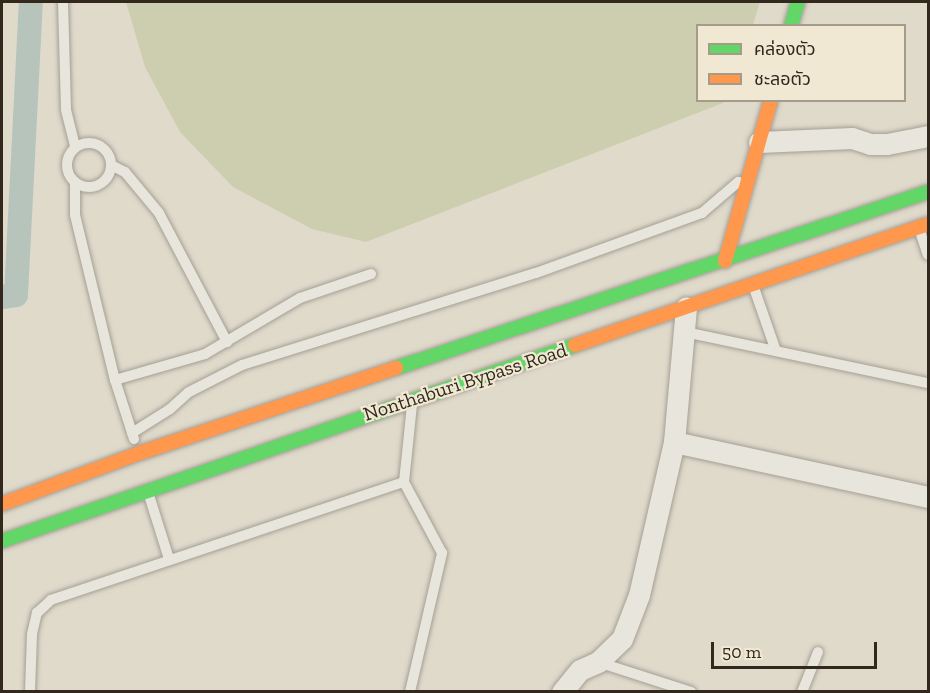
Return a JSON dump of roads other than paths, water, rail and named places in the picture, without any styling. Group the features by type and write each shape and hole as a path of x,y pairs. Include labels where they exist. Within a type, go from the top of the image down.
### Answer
{"main road":[{"path":"792,24 798,2"},
{"path":"725,261 770,102"},
{"name":"Nonthaburi Bypass Road","path":"2,504 140,453 928,192"},
{"name":"Nonthaburi Bypass Road","path":"2,541 147,489 924,226"}],"street":[{"path":"759,142 852,138 870,144 886,144 928,136"},
{"path":"562,692 580,670 598,662 622,639 628,626 674,442 686,308"},
{"path":"674,442 928,497"}],"lane":[{"path":"63,2 66,110 75,147 67,164 75,182 75,215 115,380 140,453"},
{"path":"75,147 94,143 109,155 111,165 102,182 83,186 75,182"},
{"path":"111,165 125,172 159,213 226,342"},
{"path":"132,433 171,410 189,392 242,365 536,273 702,213 752,168"},
{"path":"924,226 928,255"},
{"path":"115,380 205,354 300,298 371,274"},
{"path":"753,285 776,351"},
{"path":"685,332 928,383"},
{"path":"410,692 442,553 404,482 413,399"},
{"path":"30,692 32,634 37,613 51,600 404,482"},
{"path":"147,489 169,559"},
{"path":"802,692 818,652"},
{"path":"598,662 691,692"}],"waterway":[{"path":"2,297 16,295 31,2"}]}
